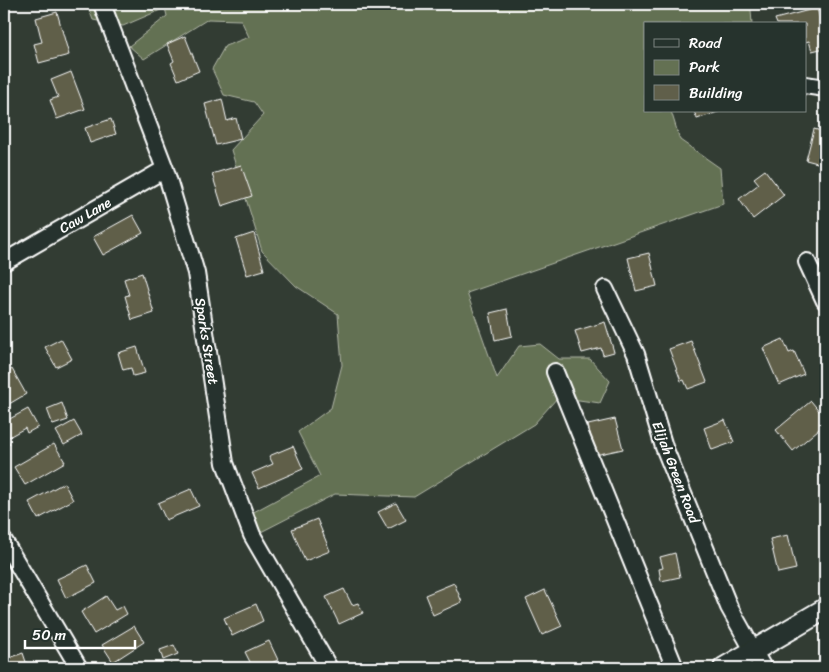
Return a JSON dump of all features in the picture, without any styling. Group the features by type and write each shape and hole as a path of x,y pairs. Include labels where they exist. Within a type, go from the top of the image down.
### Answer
{"main road":[{"path":"724,668 758,660 825,609"}],"street":[{"name":"Sparks Street","path":"102,4 165,169 196,272 225,463 252,535 329,668"},
{"path":"806,85 825,88"},
{"name":"Caw Lane","path":"4,262 165,169"},
{"path":"807,262 825,301"},
{"name":"Elijah Green Road","path":"605,289 636,354 664,447 729,607 758,660"},
{"path":"555,372 675,668"},
{"path":"4,541 79,668"}],"green space":[{"path":"91,4 743,4 751,10 752,22 644,22 644,112 671,112 680,140 720,168 723,204 467,293 497,378 519,346 540,344 559,359 590,359 610,381 600,403 558,397 534,424 414,497 335,494 259,533 250,514 320,476 298,432 331,408 342,365 338,314 296,286 262,251 231,150 263,115 254,102 224,95 212,69 225,46 249,37 241,20 208,19 144,59 129,46 167,16 165,8 123,26 93,20 88,7"}],"building":[{"path":"817,8 825,38 825,48 812,51 809,41 806,42 806,22 776,22 775,19"},
{"path":"57,12 69,55 39,63 34,44 42,42 36,18"},
{"path":"185,36 199,71 178,80 171,63 174,61 167,44"},
{"path":"71,72 85,109 57,119 50,100 58,97 51,80"},
{"path":"222,99 227,121 236,118 241,139 216,145 205,104"},
{"path":"694,112 718,112 697,119"},
{"path":"111,119 116,134 90,143 85,128"},
{"path":"814,129 825,132 825,165 806,160"},
{"path":"241,165 252,196 222,206 212,174"},
{"path":"765,170 784,195 753,219 739,199 759,184 754,178"},
{"path":"133,215 143,233 103,255 93,237"},
{"path":"254,233 264,270 247,275 236,239"},
{"path":"649,253 657,286 636,291 628,258"},
{"path":"142,273 154,313 132,320 125,296 129,295 124,279"},
{"path":"507,309 512,336 495,340 490,313"},
{"path":"605,322 614,352 603,355 601,348 582,353 575,331"},
{"path":"61,339 72,359 56,367 45,347"},
{"path":"783,339 789,353 794,351 804,374 779,385 763,348"},
{"path":"691,341 707,382 688,389 684,380 681,381 669,349"},
{"path":"137,347 145,373 133,376 131,368 123,370 118,353"},
{"path":"12,369 26,394 4,407 4,374"},
{"path":"811,401 825,418 825,424 793,451 776,430"},
{"path":"62,403 68,420 53,425 47,409"},
{"path":"28,409 38,427 27,433 25,428 7,438 10,444 4,447 4,422"},
{"path":"615,419 623,449 595,455 588,425"},
{"path":"725,420 734,442 712,450 704,428"},
{"path":"74,421 82,435 64,445 56,431"},
{"path":"54,444 65,462 25,485 14,467"},
{"path":"293,446 303,469 259,488 252,473 273,464 269,456"},
{"path":"64,483 73,500 38,519 29,502"},
{"path":"191,489 199,506 166,520 158,503"},
{"path":"396,503 406,520 388,529 378,512"},
{"path":"317,519 330,551 305,561 292,529"},
{"path":"788,535 796,569 778,573 770,539"},
{"path":"675,553 680,577 661,581 659,569 663,568 660,557"},
{"path":"87,565 96,583 66,598 57,579"},
{"path":"454,583 462,602 433,615 425,595"},
{"path":"344,589 352,605 358,603 363,613 339,624 326,597"},
{"path":"545,590 562,626 542,635 526,599"},
{"path":"106,596 115,610 123,606 127,614 94,634 81,612"},
{"path":"256,604 263,621 232,636 224,618"},
{"path":"4,622 9,633 4,636"},
{"path":"134,626 144,642 113,662 102,645"},
{"path":"269,641 278,660 267,665 268,668 253,668 245,652"},
{"path":"174,645 178,654 163,660 160,650"},
{"path":"23,653 28,668 4,668 4,660"},
{"path":"171,664 172,668 159,668"}]}
